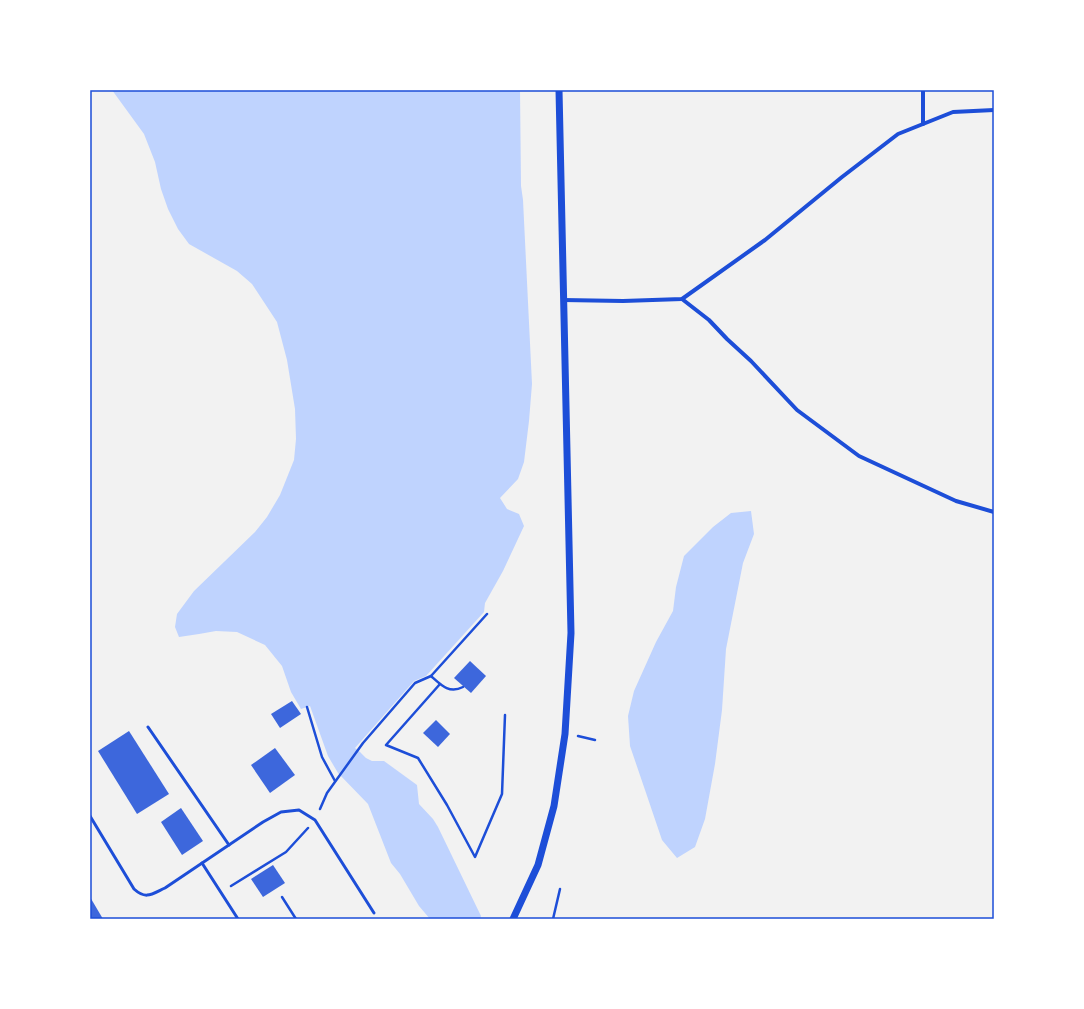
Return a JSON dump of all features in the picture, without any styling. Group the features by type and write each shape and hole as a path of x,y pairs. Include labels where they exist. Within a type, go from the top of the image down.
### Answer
{"street":[{"path":"513,919 538,865 554,806 565,734 571,633 559,90"},
{"path":"923,90 923,124"},
{"path":"563,300 623,301 682,299 765,240 842,177 898,134 953,112 994,110"},
{"path":"682,299 710,320 797,410 859,456 956,501 994,512"}],"lane":[{"path":"148,727 229,845"},
{"path":"90,816 134,889 140,894 148,896 165,888 263,822 281,812 299,810 315,820 374,913"},
{"path":"202,863 238,919"}],"path":[{"path":"221,892 286,852 315,820 327,793 363,743 414,683 431,676 487,614"},
{"path":"431,676 448,689 454,690 463,687"},
{"path":"440,684 386,745 418,758 447,805 475,857 502,794 505,715"},
{"path":"307,707 322,757 335,781"},
{"path":"554,919 560,890"},
{"path":"282,897 296,919"}],"water":[{"path":"112,90 520,90 521,186 523,200 532,384 524,462 518,479 500,498 507,509 519,514 524,526 503,571 485,603 484,612 426,676 414,681 355,748 366,758 372,761 384,761 417,785 419,804 433,819 438,827 481,916 480,919 430,919 419,906 400,874 391,863 368,804 338,773 328,756 310,706 301,709 291,692 282,666 265,645 237,632 216,631 179,637 175,627 177,614 194,591 255,532 267,517 280,495 294,460 296,439 295,409 287,360 277,322 252,284 237,271 189,244 178,229 168,209 161,189 155,162 144,134"},
{"path":"751,511 754,534 743,563 726,649 722,710 715,764 705,819 695,847 677,858 662,840 630,746 628,716 634,691 656,642 673,611 676,587 684,556 713,527 731,513"}],"building":[{"path":"470,661 486,676 471,693 454,678"},
{"path":"292,701 301,714 280,728 271,714"},
{"path":"436,720 450,734 438,747 423,733"},
{"path":"129,731 169,794 137,814 98,751"},
{"path":"275,748 295,775 270,793 251,765"},
{"path":"181,808 203,841 182,855 161,822"},
{"path":"273,865 285,883 263,897 251,879"},
{"path":"90,897 103,919 90,919"}]}
